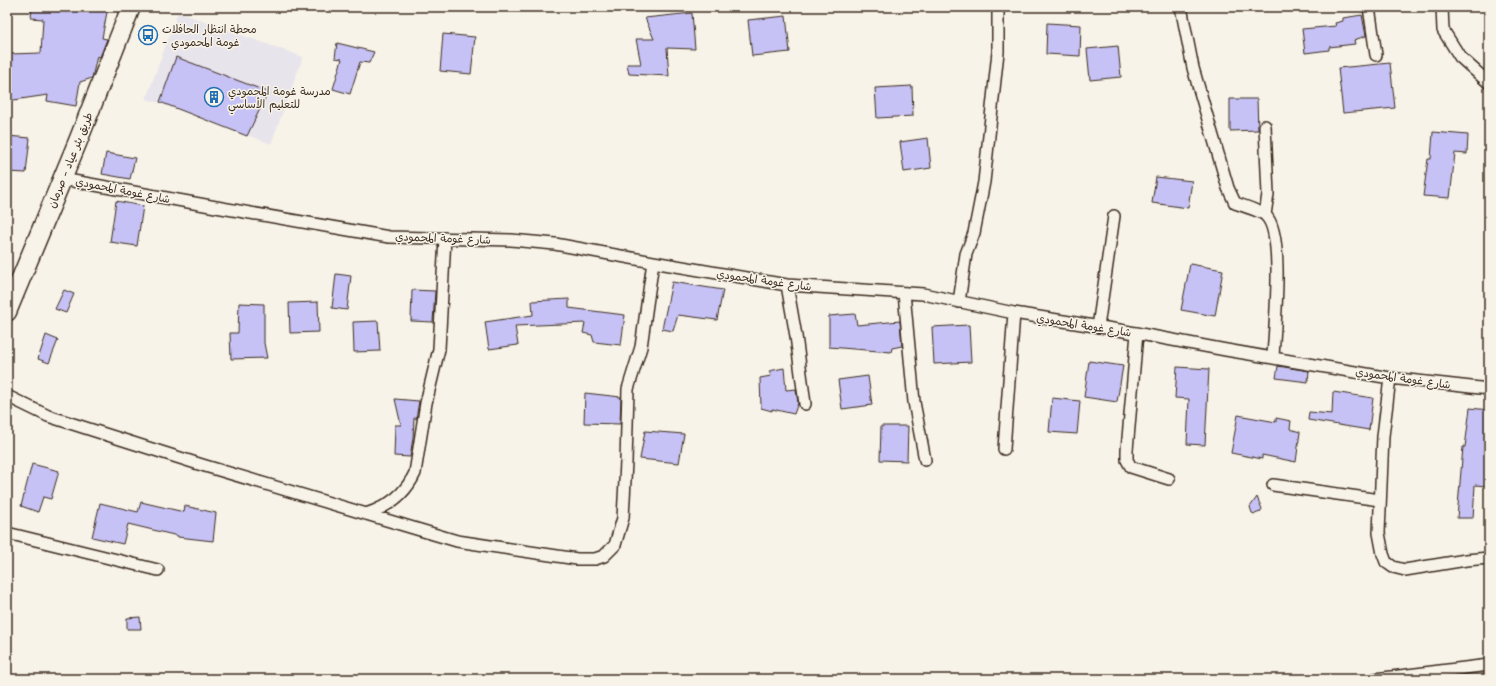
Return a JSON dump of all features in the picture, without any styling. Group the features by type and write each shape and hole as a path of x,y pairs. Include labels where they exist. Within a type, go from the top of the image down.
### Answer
{"highway":[{"name":"طريق بئر عياد - صرمان","path":"7,312 78,141 131,7"}],"street":[{"path":"959,302 966,254 974,233 984,182 998,52 998,7"},
{"path":"1181,7 1193,68 1228,188 1235,203 1265,215 1273,226 1278,271 1273,358"},
{"path":"1369,7 1376,55"},
{"path":"1442,7 1443,30 1460,58 1489,83"},
{"path":"1265,126 1268,194 1265,215"},
{"name":"شارع غومة المحمودي","path":"62,179 389,236 511,240 555,244 787,285 923,294 1014,313 1137,333 1390,378 1489,389"},
{"path":"1098,327 1114,216"},
{"path":"366,514 381,508 394,500 410,484 415,473 426,403 439,349 445,238"},
{"path":"7,396 48,416 202,466 457,541 577,559 595,559 604,556 615,545 623,518 628,389 641,347 653,262"},
{"path":"787,285 796,336 804,404"},
{"path":"904,293 914,402 925,460"},
{"path":"1004,449 1014,313"},
{"path":"1137,333 1128,426 1127,460 1131,467 1169,479"},
{"path":"1390,378 1383,436 1379,533 1386,562 1394,567 1405,570 1466,560 1489,558"},
{"path":"1273,485 1380,500"},
{"path":"7,533 158,570"},
{"path":"1375,679 1489,665"}],"shaded area":[{"path":"178,12 303,57 271,144 146,99"}],"building":[{"path":"32,7 108,7 102,38 107,39 100,57 97,56 92,78 80,82 76,106 47,101 48,95 7,101 7,57 9,54 41,53 43,19 31,18"},
{"path":"692,13 695,49 667,48 669,76 629,74 627,64 641,64 636,39 654,39 645,18"},
{"path":"1362,15 1366,36 1354,40 1355,44 1329,47 1329,50 1305,53 1302,29 1336,26 1335,23 1343,21 1343,18"},
{"path":"786,16 790,52 752,56 748,20"},
{"path":"1047,23 1081,25 1080,56 1046,54"},
{"path":"443,34 475,37 471,74 440,71"},
{"path":"337,43 374,52 369,63 360,62 350,94 333,89 342,59 335,58"},
{"path":"1118,46 1121,77 1090,80 1087,49"},
{"name":"مدرسة غومة المحمودي للتعليم الأساسي","path":"176,57 268,92 247,136 160,102"},
{"path":"1390,63 1395,108 1343,113 1338,68"},
{"path":"912,86 913,116 877,118 875,88"},
{"path":"1230,99 1257,99 1258,130 1230,131"},
{"path":"1433,132 1468,135 1467,154 1455,153 1450,198 1423,196 1428,159 1431,159"},
{"path":"7,136 30,138 26,173 7,172"},
{"path":"928,138 931,168 904,172 900,142"},
{"path":"106,153 135,158 130,179 102,174"},
{"path":"1156,177 1192,181 1188,208 1152,203"},
{"path":"116,201 143,206 137,246 110,242"},
{"path":"1190,264 1223,270 1215,316 1181,310"},
{"path":"336,274 351,276 347,310 332,308"},
{"path":"672,282 723,290 717,320 678,315 673,331 662,329"},
{"path":"64,290 74,294 66,313 55,309"},
{"path":"412,290 435,291 433,322 411,321"},
{"path":"569,299 569,308 625,315 621,345 594,342 592,335 583,333 585,323 515,326 518,345 489,349 485,322 533,315 532,301"},
{"path":"318,302 319,332 290,333 289,303"},
{"path":"239,303 264,304 264,343 267,358 231,359 230,333 238,333"},
{"path":"855,314 857,325 900,321 902,346 892,348 891,352 829,347 829,316"},
{"path":"378,321 380,351 354,352 353,322"},
{"path":"969,325 971,362 934,364 932,327"},
{"path":"46,335 58,340 49,363 38,359"},
{"path":"1089,361 1123,366 1117,402 1084,397"},
{"path":"1278,366 1309,371 1308,382 1276,378"},
{"path":"1177,367 1209,369 1205,445 1187,444 1189,399 1175,398"},
{"path":"784,368 786,390 796,389 798,403 794,414 761,408 760,378 771,376 769,371"},
{"path":"868,376 872,405 842,409 838,380"},
{"path":"1333,392 1373,398 1369,430 1308,420 1309,412 1332,414"},
{"path":"585,393 621,397 620,424 584,423"},
{"path":"1052,398 1080,401 1077,434 1049,432"},
{"path":"395,399 419,401 416,419 414,418 410,457 394,456 395,425 401,425"},
{"path":"1470,408 1489,410 1489,461 1487,486 1475,485 1473,518 1457,518 1463,447 1465,447"},
{"path":"1238,415 1276,422 1276,418 1291,421 1290,429 1300,432 1296,462 1262,455 1262,459 1231,453"},
{"path":"881,426 908,426 907,461 880,460"},
{"path":"645,431 684,434 679,463 640,459"},
{"path":"32,464 59,471 51,499 43,497 38,512 21,506"},
{"path":"1257,497 1262,509 1260,512 1255,514 1252,513 1250,507"},
{"path":"141,502 184,512 185,506 216,513 213,541 178,537 128,524 123,544 92,537 100,503 138,512"},
{"path":"140,617 141,629 127,629 127,618"}],"place":[{"name":"محطة انتظار الحافلات - غومة المحمودي","path":"148,35"},
{"name":"مدرسة غومة المحمودي للتعليم الأساسي","path":"214,97"}]}
